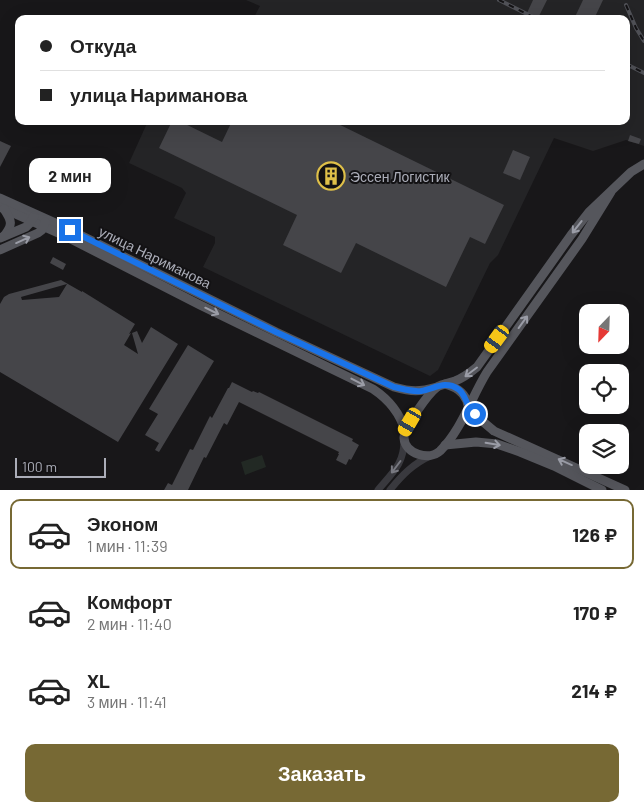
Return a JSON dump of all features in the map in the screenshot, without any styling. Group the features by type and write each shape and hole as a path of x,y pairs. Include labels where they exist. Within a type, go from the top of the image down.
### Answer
{"main road":[{"path":"625,490 494,431 468,407 466,398 455,387 441,386 418,410 404,436 410,449 425,456 438,452 445,445 463,421 468,407 487,372 582,239 611,192 631,172 644,164"},
{"name":"улица Нариманова","path":"0,198 45,223 394,387 408,391 420,391 456,381 478,367 571,235 589,212 611,192"},
{"path":"2,208 10,217 11,224 9,230 2,237"},
{"name":"улица Нариманова","path":"2,208 33,217"},
{"path":"2,237 26,227 33,217"},
{"path":"0,250 38,233 45,223"},
{"name":"улица Нариманова","path":"45,223 200,305 373,389 394,409 403,423 404,436"},
{"path":"445,445 476,442 497,444 554,466 602,490"}],"street":[{"path":"378,490 400,462 403,455 404,436"},
{"path":"390,490 413,465 430,456"}],"shaded area":[{"path":"246,0 644,0 644,146 626,140 593,151 554,138 498,255 490,263 438,370 430,376 203,267 215,243 215,237 174,218 186,193 182,188 129,163 146,125 630,125 630,15 255,15 260,6"},
{"path":"262,455 266,467 245,475 241,462"}],"building":[{"path":"533,0 547,0 540,15 527,13"},
{"path":"583,0 603,0 596,15 576,15"},
{"name":"Эссен Логистик","path":"170,125 187,125 222,142 230,125 340,125 504,205 485,244 470,237 446,287 356,243 341,273 283,245 297,215 159,148"},
{"path":"630,135 641,139 639,144 628,141"},
{"path":"0,141 11,146 0,167"},
{"path":"513,150 530,157 520,180 503,173"},
{"path":"46,168 56,173 53,179 44,174"},
{"path":"53,257 66,264 63,270 50,263"},
{"path":"61,280 135,324 124,345 138,354 132,333 137,331 142,343 151,327 178,344 118,442 0,372 0,304 4,297","holes":["67,284 59,297 22,300 21,297"]},
{"path":"188,345 214,361 159,452 155,450 159,443 145,435 158,414 149,409"},
{"path":"232,382 252,392 259,392 353,439 352,441 359,445 351,460 349,459 346,465 336,460 339,452 239,402 227,425 224,423 206,458 204,457 188,490 164,490 168,483 172,485 190,449 193,450 210,416 212,418"}],"railway":[{"path":"499,0 529,15"},
{"path":"626,5 644,41"},
{"path":"630,66 644,73"}],"place":[{"name":"Эссен Логистик","path":"331,176"}],"route":[{"path":"70,230 276,332 394,387 408,391 420,391 444,384 455,387 466,398 468,407 475,414"}]}
